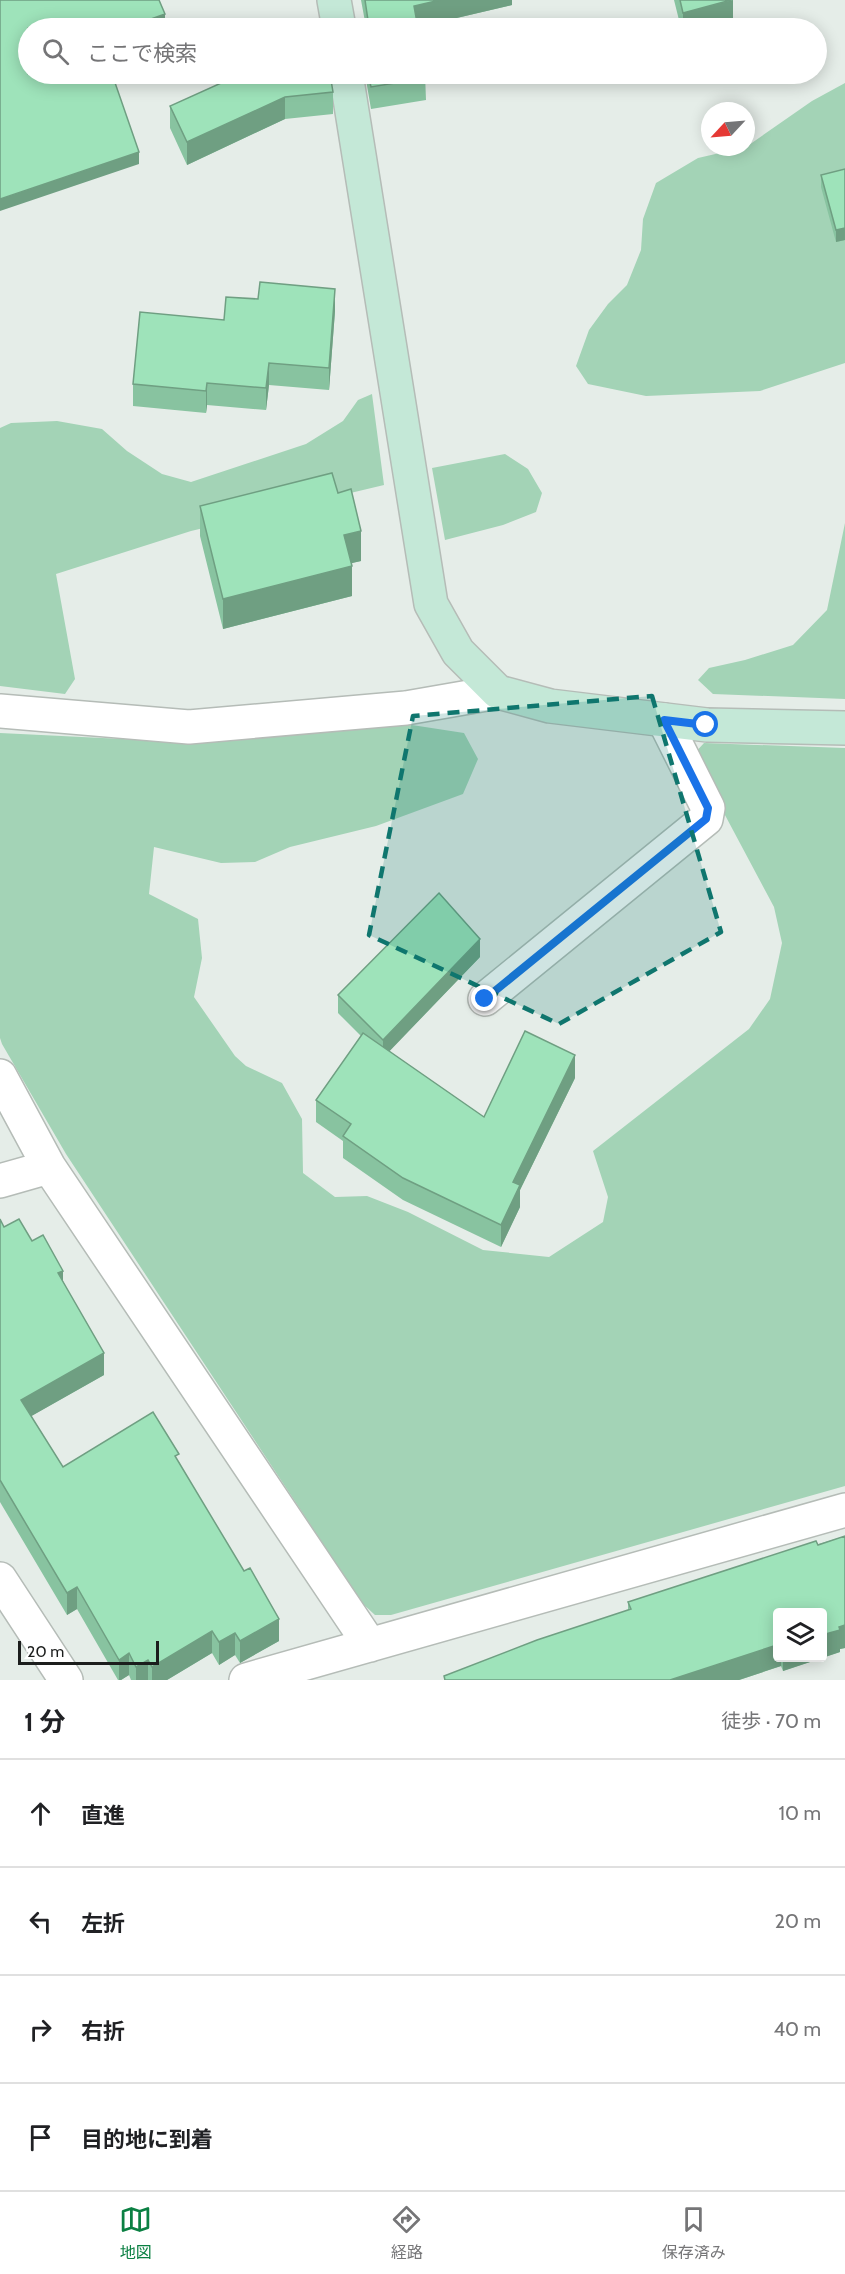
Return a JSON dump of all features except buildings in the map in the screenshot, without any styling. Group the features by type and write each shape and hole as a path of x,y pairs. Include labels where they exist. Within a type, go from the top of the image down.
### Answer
{"street":[{"path":"334,0 337,18"},
{"path":"348,84 431,603 458,652 498,692"},
{"path":"0,711 189,727 406,708 498,692 550,706 706,725 845,728"},
{"path":"485,999 706,819 708,808 664,720"},
{"path":"0,1076 49,1167 370,1645"},
{"path":"0,1181 49,1167"},
{"path":"246,1680 845,1510"},
{"path":"0,1579 66,1680"}],"highlighted area":[{"path":"652,696 721,932 559,1024 369,935 413,716"}],"green space":[{"path":"845,83 845,363 760,391 646,396 588,384 576,366 589,330 608,304 627,285 641,250 643,219 656,183 698,158 755,156 755,141 812,101"},
{"path":"372,394 384,485 191,531 56,574 75,679 65,694 0,686 0,428 11,423 57,421 102,429 127,451 162,474 191,482 306,444 343,421 358,400"},
{"path":"505,454 528,469 542,493 536,512 503,525 445,540 432,468"},
{"path":"845,523 845,699 713,694 698,680 709,668 793,645 827,610"},
{"path":"399,723 464,733 478,759 463,794 376,826 290,847 255,862 221,863 154,847 149,894 198,919 202,958 194,997 235,1056 246,1066 282,1083 302,1119 303,1173 335,1197 367,1196 408,1212 483,1250 549,1257 603,1222 608,1197 593,1151 749,1029 770,999 782,943 774,907 693,755 704,743 845,748 845,1486 391,1615 375,1615 362,1603 66,1154 2,1044 0,1038 0,733 184,742"}],"route":[{"path":"485,999 706,819 708,808 664,720 706,725"}]}
